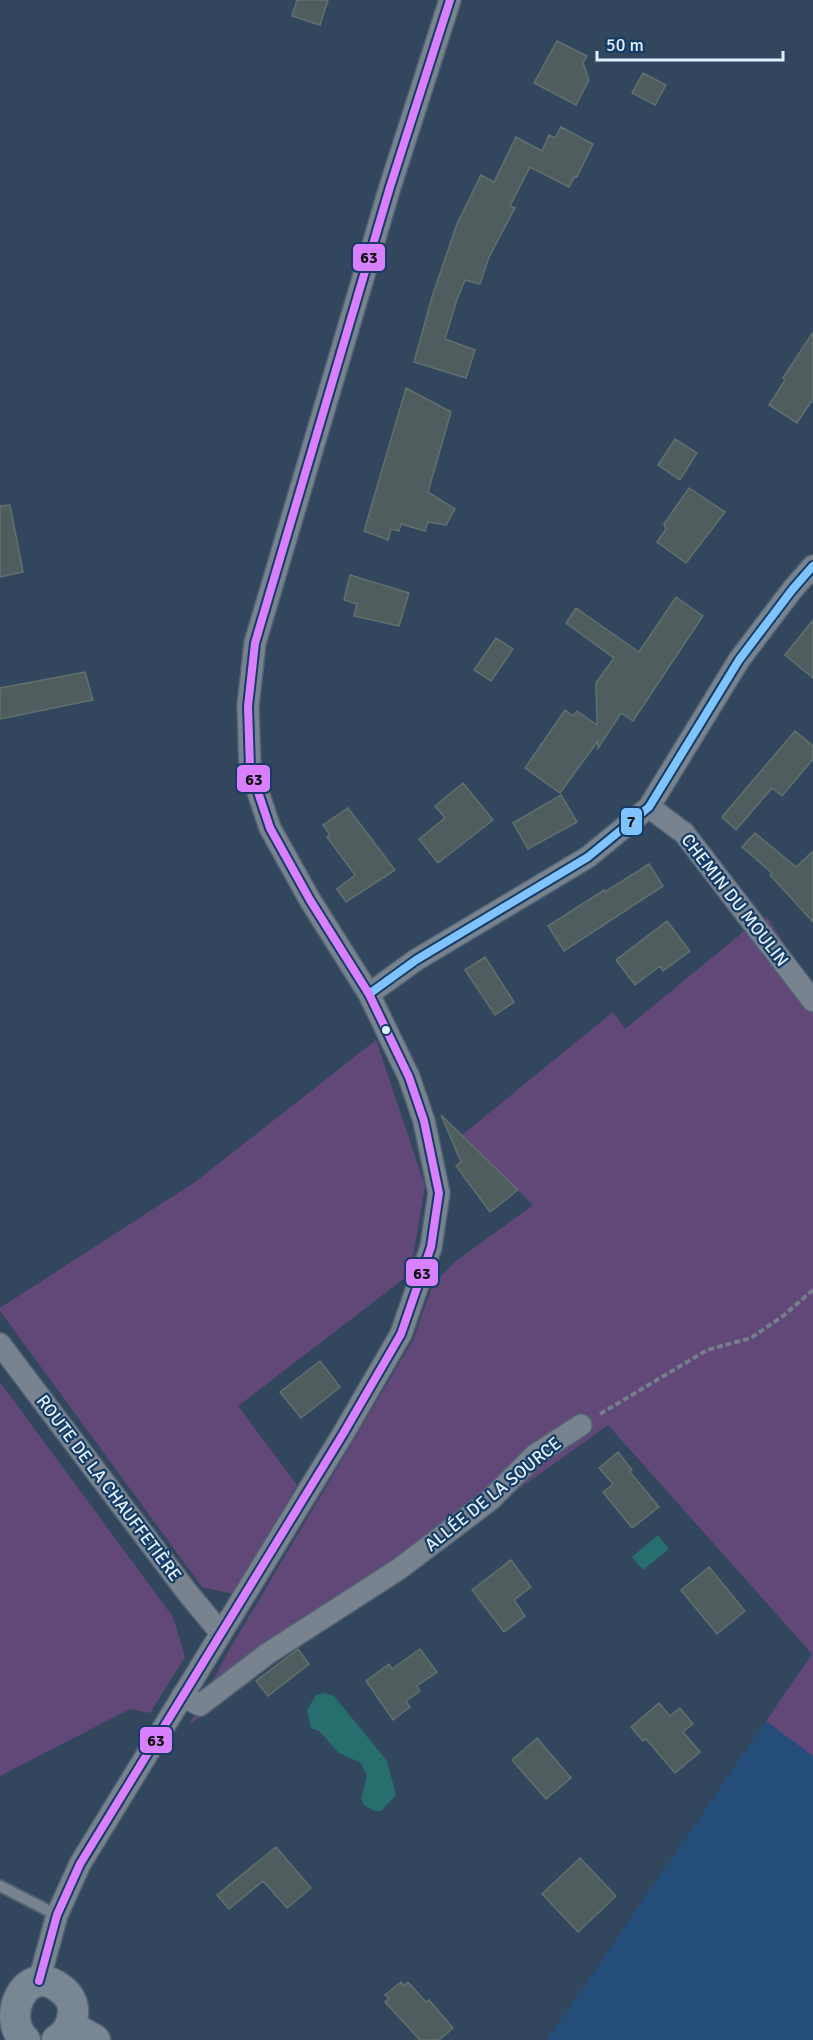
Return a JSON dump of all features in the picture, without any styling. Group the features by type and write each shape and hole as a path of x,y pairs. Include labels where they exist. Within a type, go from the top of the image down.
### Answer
{"main road":[{"path":"12,2033 9,2012 13,1997 24,1986 39,1981 54,1984 67,1994 73,2009 75,2035"}],"street":[{"path":"39,1981 57,1915 80,1864 343,1434 400,1334 431,1247 439,1193 424,1122 409,1077 369,994 310,900 270,828 250,768 248,706 258,631 383,209 450,0"},
{"path":"369,994 416,960 588,856 649,807 739,660 785,598 813,566"},
{"name":"CHEMIN DU MOULIN","path":"649,807 684,833 813,1001"},
{"name":"ROUTE DE LA CHAUFFETIÈRE","path":"0,1344 187,1592 220,1632"},
{"name":"ALLÉE DE LA SOURCE","path":"182,1696 200,1705 267,1654 399,1569 490,1500 535,1455 581,1425"}],"lane":[{"path":"0,1886 57,1915"}],"path":[{"path":"581,1425 707,1350 751,1338 783,1316 813,1290"}],"shaded area":[{"path":"767,917 813,989 813,1756 766,1721 812,1654 608,1425 189,1725 228,1652 413,1340 433,1284 456,1261 533,1205 462,1135 613,1012 625,1029 748,928"},
{"path":"376,1040 425,1186 410,1274 238,1406 297,1485 233,1594 202,1587 0,1308 195,1182"},
{"path":"0,1382 173,1617 185,1657 150,1713 130,1709 0,1776"},
{"path":"658,1535 669,1549 643,1570 632,1557"},
{"path":"325,1693 334,1696 387,1761 396,1795 381,1811 374,1811 364,1805 361,1799 367,1776 361,1763 339,1753 319,1731 311,1728 307,1710 316,1695"},
{"path":"766,1721 813,1756 813,2040 547,2040"}],"building":[{"path":"297,0 328,0 320,25 292,16"},
{"path":"557,41 587,56 583,63 589,80 576,105 534,83"},
{"path":"643,73 666,85 655,105 632,93"},
{"path":"561,127 593,144 577,177 575,176 569,187 530,167 510,206 515,208 489,257 480,284 465,280 457,299 445,339 475,350 466,378 414,362 432,297 457,224 481,175 494,182 516,137 542,151 549,135 555,138"},
{"path":"813,332 813,399 797,423 769,405 785,380 783,378"},
{"path":"406,388 451,412 428,492 455,509 446,525 428,522 425,531 401,524 399,531 391,529 388,540 364,531"},
{"path":"675,439 697,453 680,480 658,465"},
{"path":"689,488 725,512 686,563 657,542 666,529 664,524"},
{"path":"10,505 23,572 0,577 0,506"},
{"path":"350,575 409,593 399,626 354,616 357,604 344,600"},
{"path":"676,597 703,616 633,721 621,713 598,748 598,741 560,793 525,768 565,710 573,716 577,711 597,725 596,683 614,658 566,623 576,608 639,652"},
{"path":"813,620 813,678 785,655"},
{"path":"496,638 513,649 491,681 474,670"},
{"path":"85,672 93,700 0,719 0,688"},
{"path":"795,731 813,746 813,759 782,796 772,788 736,830 722,817"},
{"path":"463,783 493,820 438,863 419,839 445,818 435,806"},
{"path":"561,795 577,822 528,849 513,823"},
{"path":"348,808 395,870 346,902 337,889 355,875 327,837 330,835 323,825"},
{"path":"755,833 796,867 813,851 813,922 770,875 772,873 742,847"},
{"path":"649,864 663,886 564,951 548,926"},
{"path":"667,921 690,951 663,971 660,966 635,985 616,960"},
{"path":"485,957 514,1002 495,1015 465,970"},
{"path":"441,1115 518,1190 490,1212 456,1166 461,1162"},
{"path":"320,1361 340,1387 301,1418 280,1392"},
{"path":"618,1452 632,1470 630,1472 659,1507 632,1528 603,1492 613,1484 599,1468"},
{"path":"511,1560 531,1587 514,1600 525,1616 504,1632 472,1590"},
{"path":"709,1567 745,1611 717,1634 681,1590"},
{"path":"298,1649 309,1664 268,1696 256,1681"},
{"path":"420,1649 437,1672 417,1686 420,1691 406,1701 410,1707 393,1720 366,1681 389,1664 392,1669"},
{"path":"659,1703 670,1716 680,1708 693,1724 683,1732 700,1752 675,1773 646,1739 643,1741 631,1727"},
{"path":"537,1738 571,1778 546,1799 512,1760"},
{"path":"276,1847 311,1888 287,1908 263,1881 229,1909 217,1895"},
{"path":"580,1858 616,1896 578,1932 542,1894"},
{"path":"401,1982 404,1986 408,1982 426,2002 429,2000 453,2028 439,2040 420,2040 385,2002 389,1998 385,1995"}],"transit line":[{"name":"63","path":"39,1981 57,1915 80,1864 343,1434 401,1334 431,1247 439,1193 424,1121 409,1077 369,994 310,900 270,828 250,768 248,706 255,643 390,187 450,0"},
{"name":"7","path":"369,994 416,960 588,857 649,807 739,660 813,566"}]}
